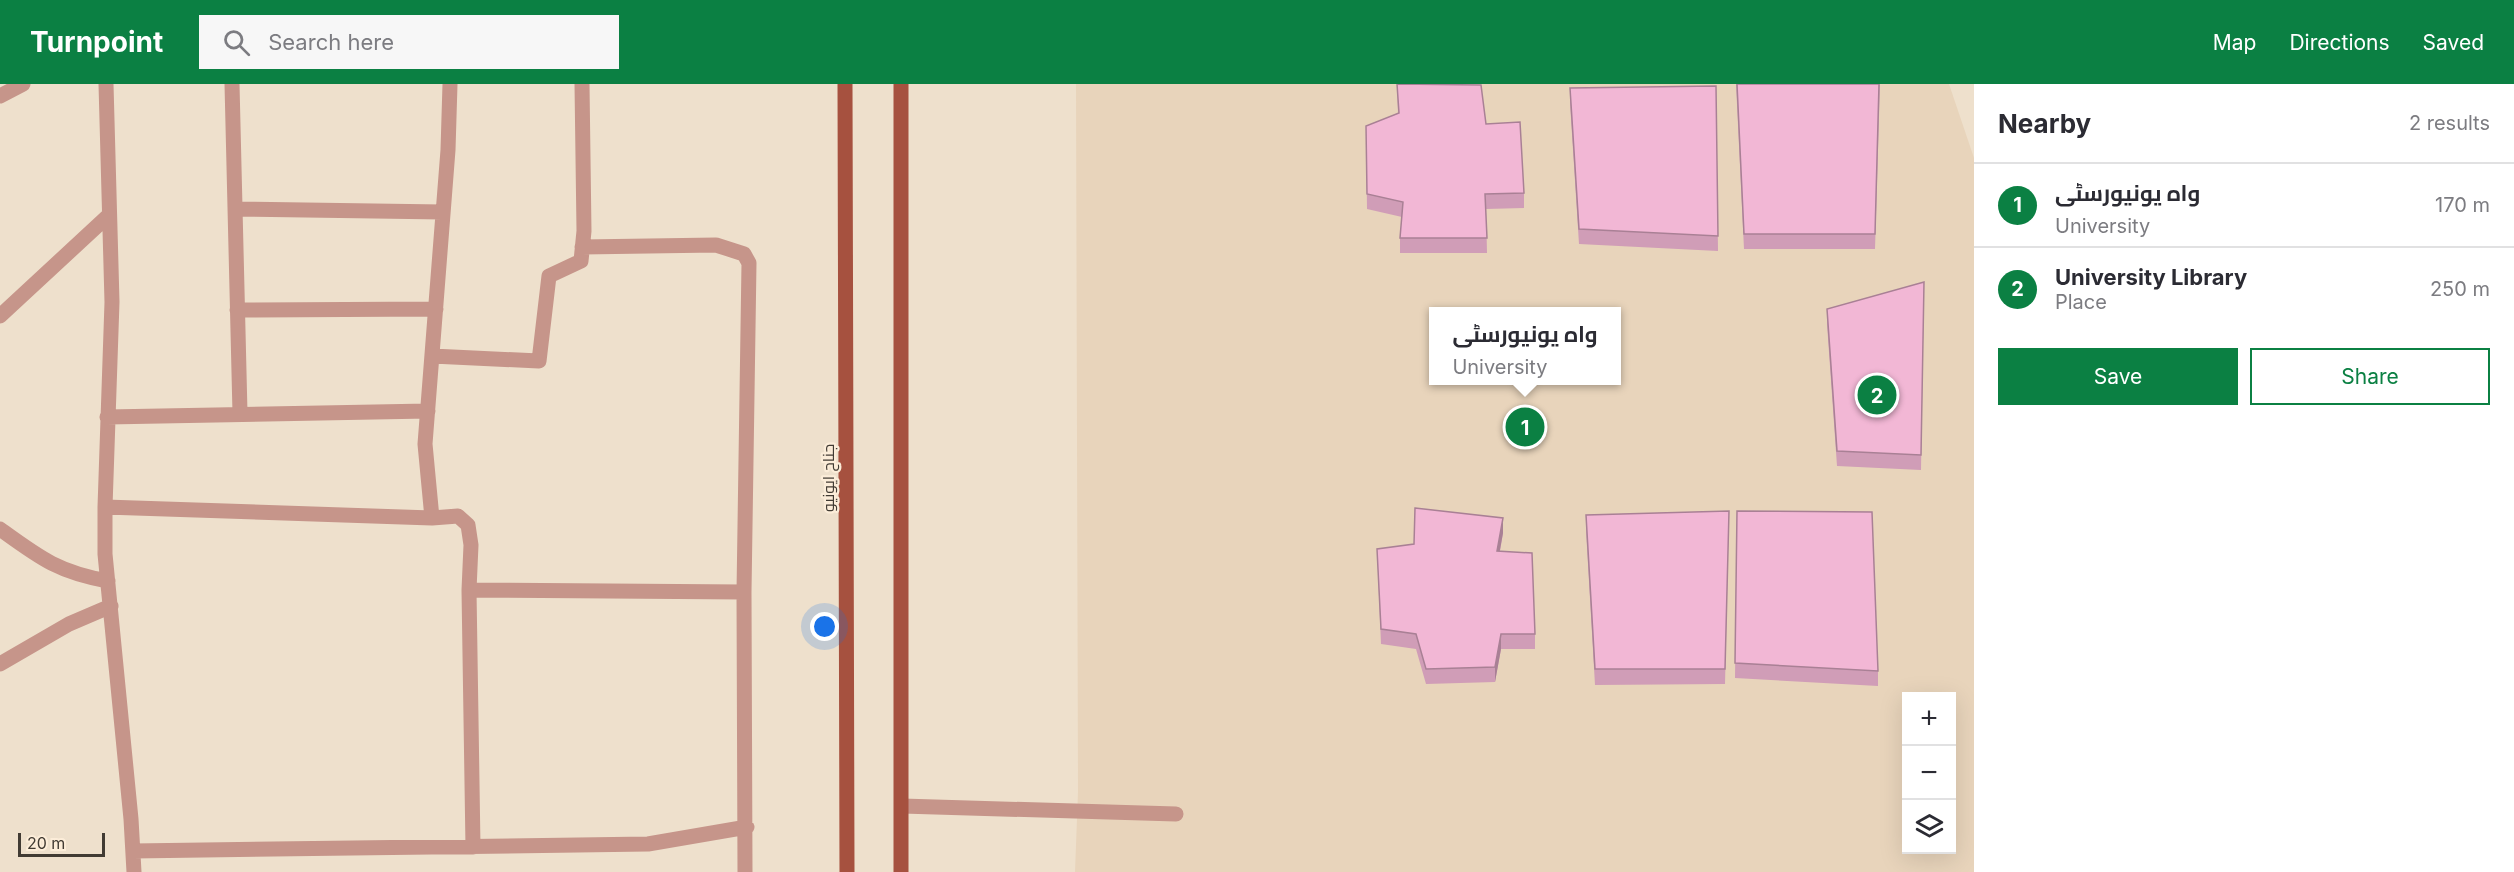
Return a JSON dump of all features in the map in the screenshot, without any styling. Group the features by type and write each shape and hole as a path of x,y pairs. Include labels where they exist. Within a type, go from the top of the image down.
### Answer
{"main road":[{"name":"جناح ایونیو","path":"845,84 847,872"},
{"path":"901,84 901,872"}],"street":[{"path":"0,96 23,84"},
{"path":"106,84 112,302 105,507 108,581 134,872"},
{"path":"232,84 240,413"},
{"path":"432,518 425,444 443,212 450,84"},
{"path":"432,356 539,361 549,276 581,261 582,84"},
{"path":"235,209 443,212"},
{"path":"0,316 110,214"},
{"path":"582,247 716,245 744,254 749,263 744,592 747,827 745,872"},
{"path":"237,310 436,309"},
{"path":"107,417 428,411"},
{"path":"105,507 432,518 458,516 468,525 471,545 469,590 473,846"},
{"path":"0,529 42,560 78,576 108,581"},
{"path":"469,590 744,592"},
{"path":"0,664 69,624 111,606"},
{"path":"902,806 1176,814"},
{"path":"133,851 648,844 747,827"}],"shaded area":[{"path":"1076,84 1949,84 1974,158 1974,872 1075,872 1078,792"}],"building":[{"path":"1397,84 1481,85 1486,124 1520,122 1524,193 1485,194 1487,238 1400,238 1403,202 1367,194 1366,126 1399,113"},
{"path":"1737,84 1879,84 1875,234 1744,234"},
{"path":"1716,86 1718,236 1579,229 1570,88"},
{"path":"1924,282 1921,455 1837,451 1827,309"},
{"path":"1415,508 1503,518 1497,551 1532,553 1535,634 1501,634 1495,667 1426,669 1416,634 1381,629 1377,549 1414,544"},
{"path":"1729,511 1725,669 1595,669 1586,515"},
{"path":"1737,511 1872,512 1878,671 1735,663"}],"place":[{"name":"University Library","path":"1877,395"},
{"name":"واہ یونیورسٹی","path":"1525,427"}]}
